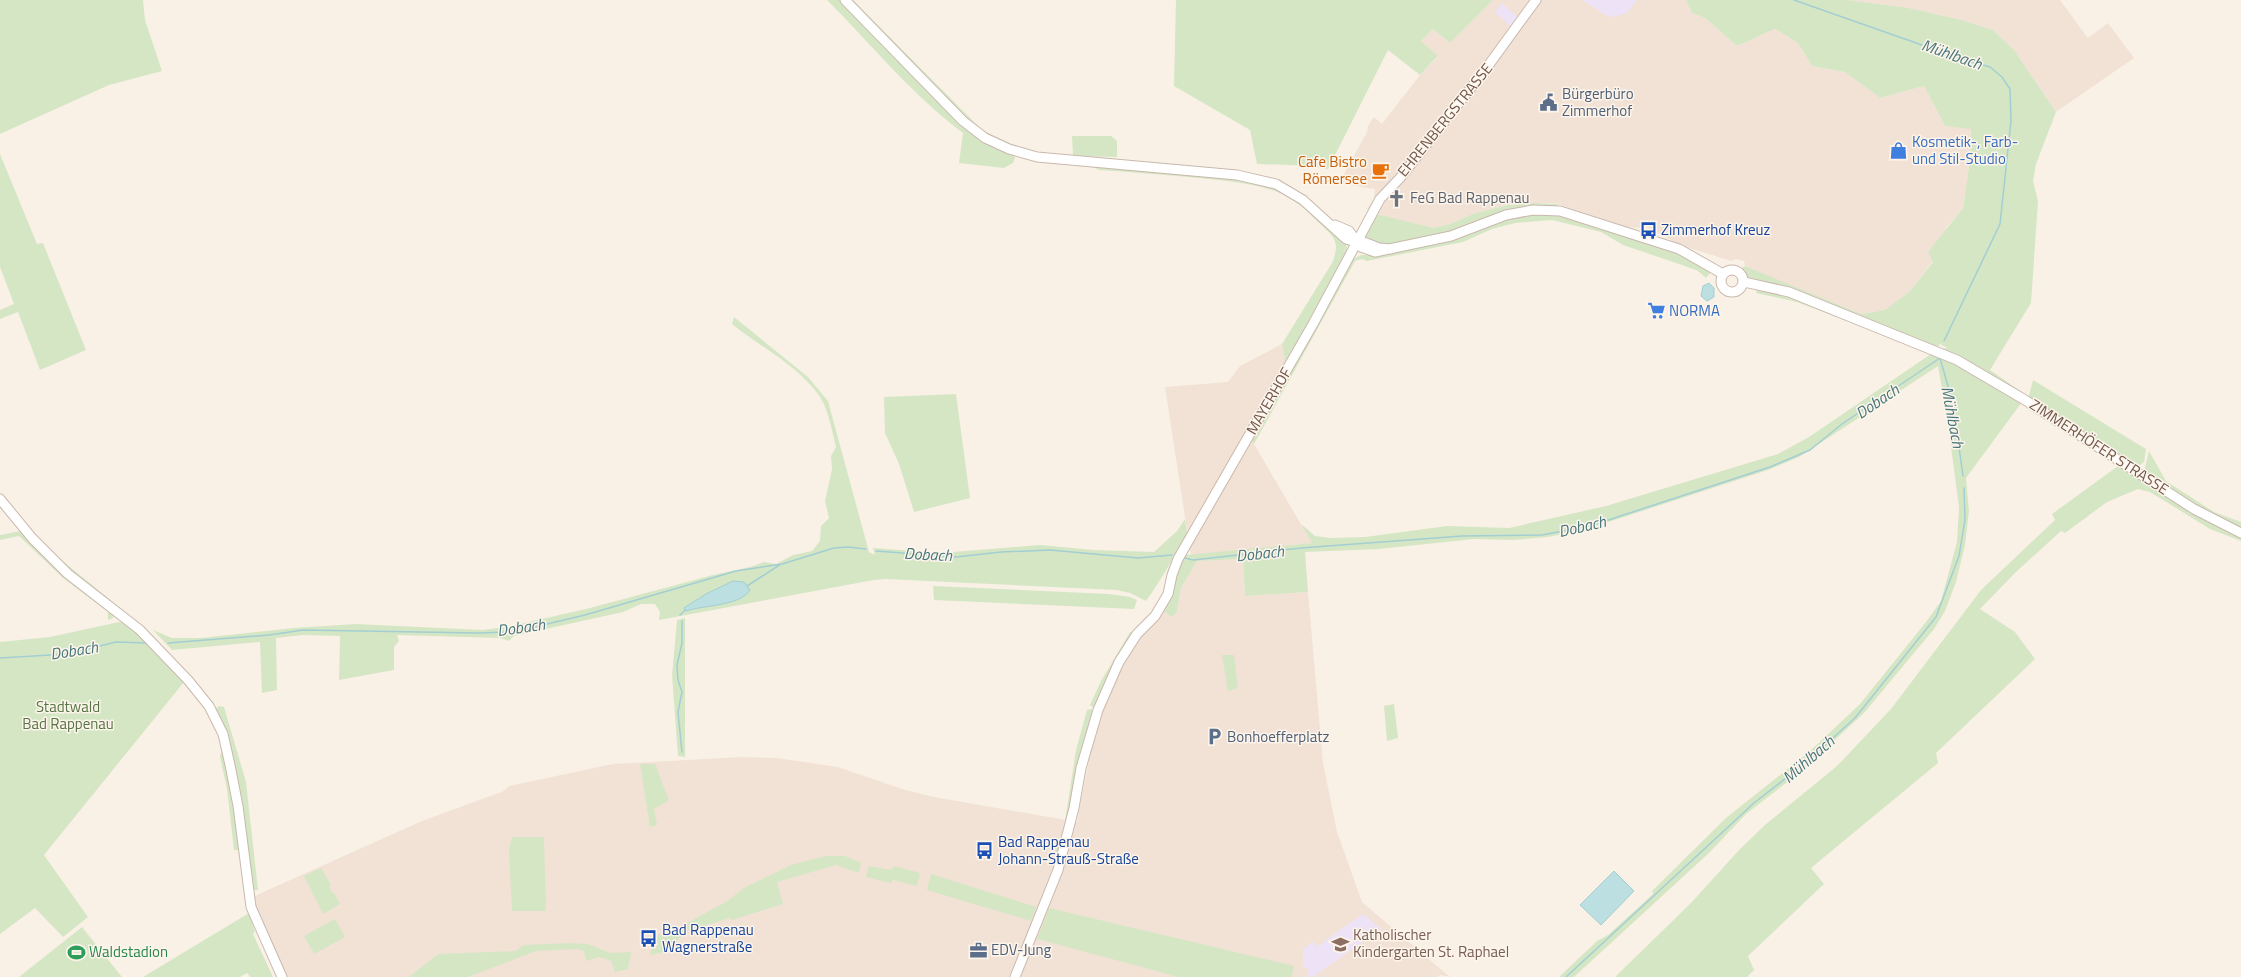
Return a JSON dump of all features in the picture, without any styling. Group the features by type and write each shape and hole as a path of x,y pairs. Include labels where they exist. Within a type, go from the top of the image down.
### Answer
{"street":[{"path":"845,0 963,121 985,138 1009,150 1037,157 1069,161 1237,175 1276,184 1303,200 1326,220 1349,231 1356,242 1366,251 1375,252 1452,236 1506,215 1547,209 1567,213 1679,248 1723,274"},
{"name":"EHRENBERGSTRASSE","path":"1356,242 1380,198 1400,178 1485,70 1536,0"},
{"name":"MAYERHOF","path":"1015,977 1058,870 1091,730 1119,662 1146,618 1157,611 1168,594 1172,575 1178,559 1313,324 1356,242"},
{"path":"1729,270 1736,270 1742,275 1744,282 1739,290 1730,292 1722,285 1723,274 1729,270"},
{"name":"ZIMMERHÖFER STRASSE","path":"1744,282 1788,292 1957,360 2025,400 2194,509 2241,533"},
{"path":"0,499 32,538 68,574 121,614 144,634 209,706 223,734 230,765 238,806 251,907 282,977"}],"shaded area":[{"path":"1493,0 1686,0 1692,13 1705,18 1737,46 1775,29 1798,43 1812,66 1845,72 1880,98 1924,86 1945,126 1971,128 1970,160 1963,208 1946,228 1933,261 1910,291 1885,310 1861,314 1752,270 1745,266 1744,261 1736,259 1731,261 1680,245 1645,226 1643,228 1627,227 1555,203 1508,205 1475,213 1450,224 1434,228 1383,216 1367,209 1374,198 1375,189 1339,183 1367,132 1368,126 1374,117 1382,124 1420,75 1438,57 1421,41 1433,29 1450,43"},
{"path":"1583,0 1637,0 1627,13 1614,17 1605,15"},
{"path":"1848,0 2060,0 2088,38 2108,23 2134,58 2056,112 2014,50 1993,30 1962,20 1909,8"},
{"path":"1502,3 1518,17 1510,26 1495,12"},
{"path":"1282,344 1288,374 1251,439 1312,543 1191,556 1165,387 1228,382 1240,366"},
{"path":"1243,559 1245,596 1308,592 1323,763 1337,832 1362,902 1450,977 1440,975 1437,977 282,977 252,898 422,821 504,791 509,786 613,764 742,757 777,758 838,767 902,789 934,797 1077,822 1096,723 1120,668 1143,631 1163,611 1172,617 1177,612 1181,588 1197,561"},
{"name":"Katholischer Kindergarten St. Raphael","path":"1363,914 1381,929 1313,977 1309,977 1307,968 1303,967 1303,949 1313,941 1316,947"}],"green space":[{"path":"0,0 143,0 145,20 162,71 109,85 0,134"},
{"path":"827,0 841,0 933,94 1013,154 1015,158 1013,163 1004,168 959,163 963,133 909,86"},
{"path":"848,0 853,0 982,130 1020,148 1006,145 975,127"},
{"path":"1176,0 1493,0 1450,43 1433,29 1421,41 1438,56 1420,75 1388,50 1328,169 1302,165 1257,164 1250,130 1174,86"},
{"path":"1686,0 1848,0 1909,8 1962,20 1993,30 2014,50 2056,112 2036,164 2033,181 2038,201 2031,303 1990,370 2022,392 2021,396 1941,349 1947,348 1940,344 1937,348 1791,289 1748,278 1742,268 1745,266 1861,314 1885,310 1910,291 1933,262 1928,252 1963,208 1970,160 1971,129 1945,126 1924,86 1880,98 1845,72 1812,66 1798,43 1775,29 1737,46 1705,18 1692,13"},
{"path":"1072,136 1111,136 1117,141 1117,157 1073,156"},
{"path":"0,154 37,244 43,243 86,350 40,370 18,312 0,319 0,310 14,304 0,267"},
{"path":"1088,165 1217,175 1269,184 1293,195 1345,241 1347,247 1346,252 1286,365 1282,344 1332,263 1335,256 1336,244 1332,236 1297,203 1282,194 1262,187 1221,180 1099,170"},
{"path":"1534,203 1558,204 1555,208 1538,207 1423,241 1378,246 1366,239 1365,235 1376,214 1434,228 1450,224 1475,213 1508,205"},
{"path":"1531,214 1563,215 1676,251 1711,272 1706,278 1698,271 1623,245 1601,232 1552,220 1515,223 1492,229 1463,242 1367,261 1362,259 1355,261 1254,444 1251,439 1351,260 1361,255 1382,255 1450,241 1515,216"},
{"path":"1757,289 1778,292 1922,350 1797,302 1756,293"},
{"path":"734,317 808,377 828,401 869,552 875,555 873,548 940,553 1040,545 1094,550 1154,552 1177,531 1185,519 1187,533 1163,576 1146,601 1130,593 1116,590 886,579 874,580 659,620 660,612 655,604 641,604 623,612 514,636 509,641 500,638 397,635 399,641 394,647 394,670 339,680 340,636 303,635 276,638 277,690 262,693 260,642 172,650 153,630 172,638 201,638 294,628 356,624 483,630 511,626 590,608 713,575 750,567 764,562 776,564 793,555 812,551 820,541 821,526 829,518 825,501 832,469 831,456 836,447 828,415 820,397 811,386 790,366 732,324"},
{"path":"1931,354 1944,356 2022,402 1966,478 1969,511 1965,545 1956,582 1945,611 1934,629 1864,713 1799,773 1746,814 1710,852 1574,977 1559,977 1597,941 1608,935 1653,894 1652,891 1726,818 1809,752 1860,704 1941,601 1957,542 1959,507 1947,417 1938,366 1799,457 1768,470 1587,529 1548,537 1513,540 1474,539 1379,549 1305,552 1308,592 1245,596 1243,559 1197,561 1181,588 1177,612 1172,617 1163,611 1171,598 1181,562 1185,555 1312,543 1301,524 1315,536 1331,538 1365,537 1447,526 1509,528 1606,506 1778,454 1809,437"},
{"path":"2033,380 2146,449 2144,462 2136,468 2028,399"},
{"path":"956,394 970,498 914,512 899,464 885,433 884,397"},
{"path":"2028,405 2241,536 2241,541 2210,529 2150,492 2138,489 2107,502 2065,533 2061,531 2016,572 1980,609 2015,632 2035,659 1936,753 1938,763 1811,868 1824,884 1748,956 1754,970 1747,977 1615,977 1692,902 1739,850 1765,825 1837,766 1891,709 1981,590 2055,520 2052,514 2118,466 2026,408"},
{"path":"2149,451 2166,481 2214,512 2241,522 2241,530 2222,522 2144,472"},
{"path":"21,531 114,613 113,618 108,620 108,612 63,578 19,536 0,540 0,535"},
{"path":"38,537 59,558 141,625 139,627 84,584 37,539"},
{"path":"933,586 1109,594 1130,597 1137,600 1134,609 934,600"},
{"path":"685,618 685,757 678,756 672,675 677,620"},
{"name":"Stadtwald Bad Rappenau","path":"119,622 125,624 133,630 184,682 44,855 88,917 63,937 35,908 0,934 0,642 50,637"},
{"path":"1130,632 1132,632 1133,635 1097,706 1092,707 1090,705 1101,681"},
{"path":"1222,655 1234,655 1238,688 1228,691"},
{"path":"1394,704 1398,738 1387,741 1384,706"},
{"path":"219,706 224,707 246,782 258,890 251,890 214,710"},
{"path":"1091,709 1094,711 1083,747 1059,854 1055,858 1055,852 1064,828 1076,750 1087,710"},
{"path":"222,748 234,804 240,850 234,850 227,789 220,757"},
{"path":"640,764 655,764 669,800 654,809 657,825 650,827"},
{"path":"512,837 544,837 546,911 512,911 509,849"},
{"path":"825,856 845,856 861,863 859,873 836,865 777,882 783,904 732,920 730,918 687,931 665,952 650,955 655,934 665,935 726,902 744,888 791,865"},
{"path":"869,866 891,870 894,866 920,873 917,886 893,880 891,883 866,877"},
{"path":"321,868 331,885 329,886 332,893 334,893 340,904 323,914 304,876"},
{"path":"931,874 1036,907 1031,921 927,890"},
{"path":"1049,908 1294,966 1292,977 1179,977 1037,939"},
{"path":"249,913 255,932 253,934 273,977 250,977 247,973 240,977 143,977"},
{"path":"335,919 345,937 314,954 304,936"},
{"name":"Waldstadion","path":"82,927 122,977 19,977"},
{"path":"569,943 588,944 610,953 631,952 628,969 615,972 611,961 599,957 586,961 584,951 577,949 536,951 468,977 409,977 438,954 516,951 523,945"}],"water":[{"path":"1709,283 1714,288 1714,297 1707,301 1701,296 1703,286"},
{"path":"733,581 744,582 750,590 739,599 730,602 686,611 684,608 706,594"},
{"path":"1614,871 1634,891 1601,925 1580,905"}],"waterway":[{"name":"Mühlbach","path":"1794,0 1956,57 1990,67 2002,77 2010,89 2011,121 2000,224 1944,341"},
{"name":"Dobach","path":"1185,558 1193,560 1301,548 1462,536 1542,535 1590,526 1770,467 1810,450 1842,424 1940,358 1953,404 1963,476"},
{"name":"Mühlbach","path":"1566,977 1754,803 1804,764 1855,718 1936,617 1959,556 1965,520 1964,488"},
{"name":"Dobach","path":"168,643 269,635 303,630 478,633 513,632 585,615 736,571 782,564 834,548 848,547 866,549"},
{"name":"Dobach","path":"876,551 956,557 1001,552 1050,550 1138,558 1172,555"},
{"path":"747,586 781,564"},
{"path":"680,615 685,610"},
{"path":"682,621 682,643 677,665 678,680 682,692 678,712 682,752"},
{"name":"Dobach","path":"0,658 67,654 116,642 147,643"}],"place":[{"name":"Bürgerbüro Zimmerhof","path":"1549,103"},
{"name":"Kosmetik-, Farb- und Stil-Studio","path":"1899,151"},
{"name":"Cafe Bistro Römersee","path":"1380,171"},
{"name":"FeG Bad Rappenau","path":"1397,198"},
{"name":"Zimmerhof Kreuz","path":"1648,230"},
{"name":"NORMA","path":"1656,311"},
{"name":"Bonhoefferplatz","path":"1214,737"},
{"name":"Bad Rappenau Johann-Strauß-Straße","path":"985,851"},
{"name":"Bad Rappenau Wagnerstraße","path":"649,939"},
{"name":"Katholischer Kindergarten St. Raphael","path":"1340,944"},
{"name":"EDV-Jung","path":"978,950"},
{"name":"Waldstadion","path":"76,952"}]}
